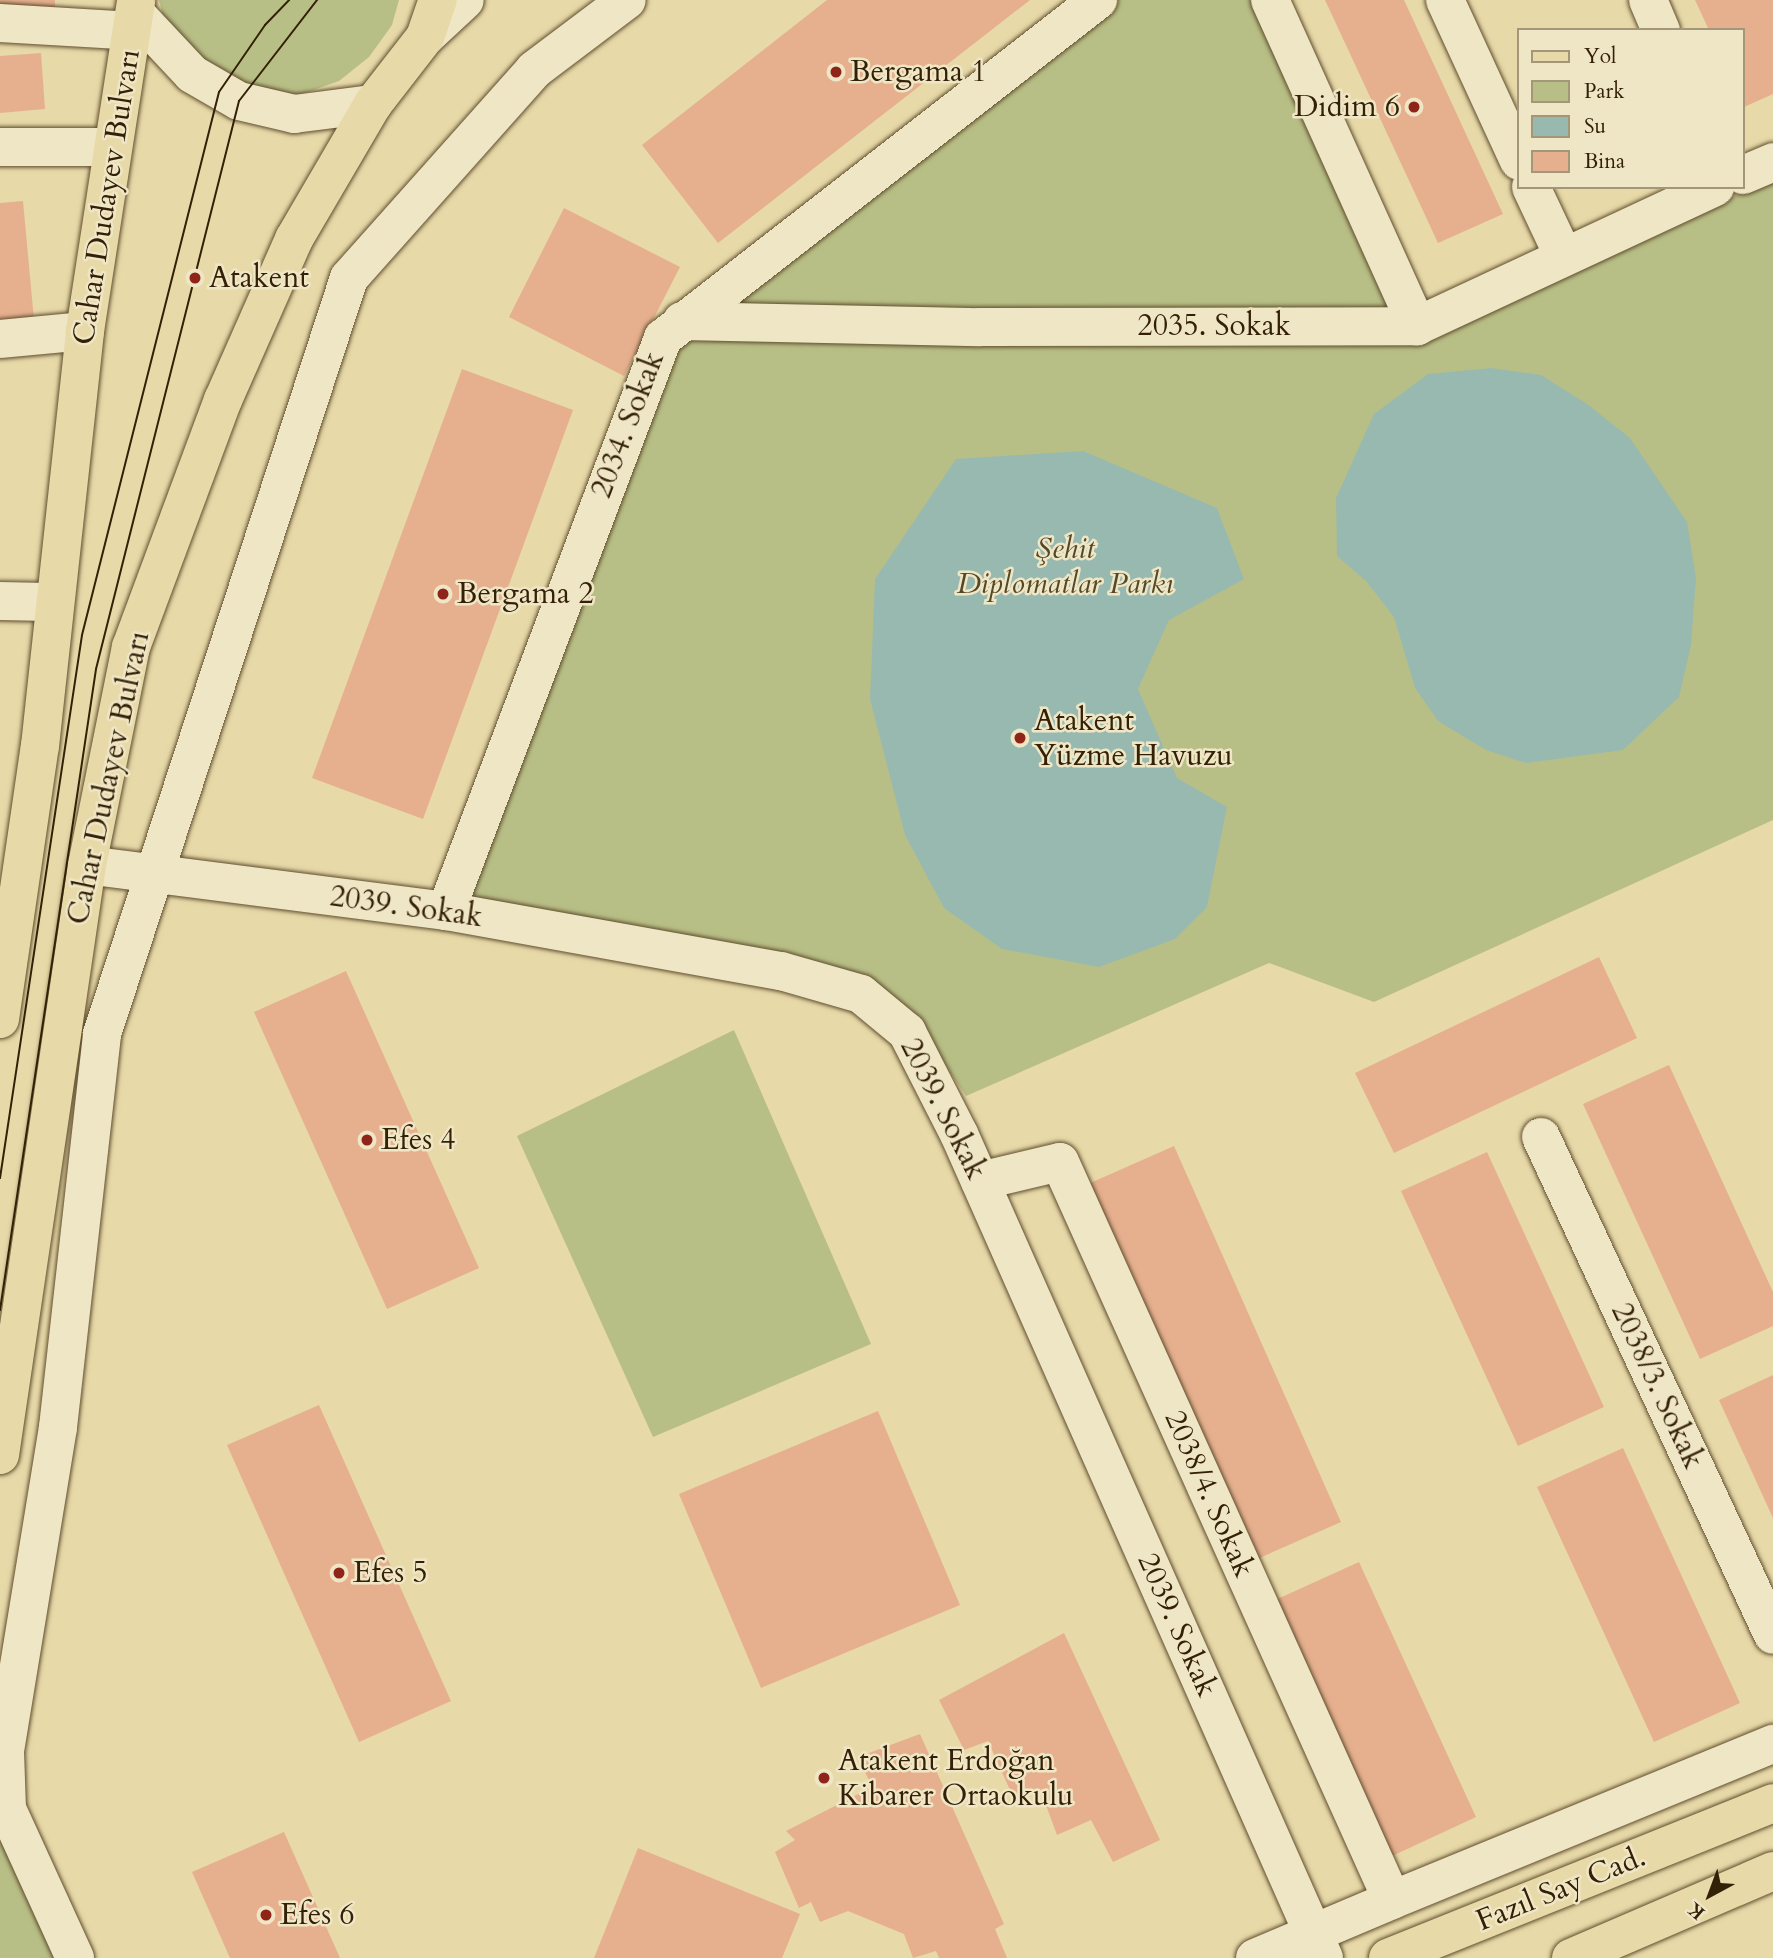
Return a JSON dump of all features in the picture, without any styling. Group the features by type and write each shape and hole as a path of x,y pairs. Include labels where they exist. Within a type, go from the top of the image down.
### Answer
{"main road":[{"name":"Cahar Dudayev Bulvarı","path":"0,1455 87,865 131,647 223,400 294,239 373,104 425,37 438,0"},
{"name":"Cahar Dudayev Bulvarı","path":"0,1019 11,859 54,602 85,331 135,15"},
{"name":"Fazıl Say Cad.","path":"1388,1958 1773,1803"},
{"path":"1571,1958 1773,1871"}],"street":[{"path":"425,37 465,0"},
{"path":"75,1958 6,1809 5,1751 58,1427 102,1034 158,873 349,278 534,70 627,0"},
{"name":"2034. Sokak","path":"446,911 641,386 663,338 1098,0"},
{"path":"1270,0 1417,326"},
{"path":"1445,0 1518,159"},
{"path":"1648,0 1660,28"},
{"path":"0,23 135,15 192,75 239,101 294,114 373,104"},
{"path":"0,147 113,147"},
{"path":"1745,174 1773,162"},
{"path":"1532,189 1563,255"},
{"name":"2035. Sokak","path":"682,321 979,327 1417,326 1563,255 1711,189"},
{"path":"0,339 85,331"},
{"path":"0,601 54,602"},
{"name":"2039. Sokak","path":"87,865 446,911 781,971 861,994 907,1032 980,1181 1319,1946"},
{"name":"2038/3. Sokak","path":"1541,1137 1773,1635"},
{"name":"2038/4. Sokak","path":"980,1181 1060,1162 1392,1900"},
{"path":"1255,1958 1319,1946 1392,1900 1773,1745"}],"green space":[{"path":"159,0 399,0 392,25 369,57 339,81 302,94 262,95 225,83 165,23"},
{"name":"Şehit Diplomatlar Parkı","path":"1111,0 1264,0 1416,331 1773,180 1773,820 1374,1002 1269,963 966,1096 916,1021 463,906 670,337"},
{"path":"734,1030 871,1344 653,1437 517,1136"},
{"path":"0,1833 56,1958 0,1958"}],"water":[{"path":"1491,368 1541,375 1587,404 1630,438 1687,522 1696,578 1691,645 1679,697 1623,750 1526,763 1486,750 1438,721 1415,688 1394,617 1366,581 1337,556 1336,498 1374,414 1428,374"},
{"name":"Atakent Yüzme Havuzu","path":"1083,451 1217,508 1244,579 1169,620 1138,689 1177,778 1227,807 1207,907 1175,939 1099,967 1002,949 944,908 905,835 870,699 875,579 956,459"}],"building":[{"path":"0,0 55,0 55,9 0,12"},
{"name":"Bergama 1","path":"827,0 1030,0 718,243 642,145"},
{"name":"Didim 6","path":"1325,0 1404,0 1503,214 1438,243"},
{"path":"1695,0 1773,0 1773,94 1745,107 1745,28 1708,28"},
{"path":"41,53 45,109 0,113 0,56"},
{"path":"23,201 34,320 0,323 0,203"},
{"path":"564,208 680,267 624,376 509,317"},
{"name":"Bergama 2","path":"462,369 573,410 423,819 312,778"},
{"path":"1599,957 1637,1038 1394,1153 1355,1073"},
{"name":"Efes 4","path":"346,971 479,1268 387,1309 254,1012"},
{"path":"1669,1065 1773,1292 1773,1326 1700,1359 1583,1104"},
{"path":"1174,1146 1341,1522 1255,1560 1088,1184"},
{"path":"1487,1152 1604,1407 1518,1446 1401,1191"},
{"path":"1773,1375 1773,1518 1719,1400"},
{"name":"Efes 5","path":"319,1405 451,1701 359,1742 227,1445"},
{"path":"878,1411 960,1605 761,1688 679,1494"},
{"path":"1623,1448 1740,1703 1654,1742 1537,1487"},
{"path":"1359,1562 1476,1817 1390,1857 1273,1601"},
{"path":"1064,1633 1160,1840 1113,1862 1091,1820 1057,1835 1040,1789 1014,1799 988,1741 964,1750 939,1700"},
{"path":"920,1734 1004,1924 995,1929 1007,1958 939,1958 936,1951 913,1958 904,1934 848,1911 820,1922 811,1902 799,1908 775,1852 795,1840 786,1831 872,1787 858,1757"},
{"name":"Efes 6","path":"284,1832 340,1958 230,1958 192,1872"},
{"path":"638,1848 800,1914 782,1958 594,1958"}],"tram line":[{"path":"0,1178 82,635 219,92 265,25 289,0"},
{"path":"0,1310 96,669 239,101 317,0"}],"place":[{"name":"Bergama 1","path":"836,72"},
{"name":"Didim 6","path":"1414,107"},
{"name":"Atakent","path":"195,278"},
{"name":"Bergama 2","path":"443,594"},
{"name":"Atakent Yüzme Havuzu","path":"1020,738"},
{"name":"Efes 4","path":"367,1140"},
{"name":"Efes 5","path":"339,1573"},
{"name":"Atakent Erdoğan Kibarer Ortaokulu","path":"824,1778"},
{"name":"Efes 6","path":"266,1915"}]}
